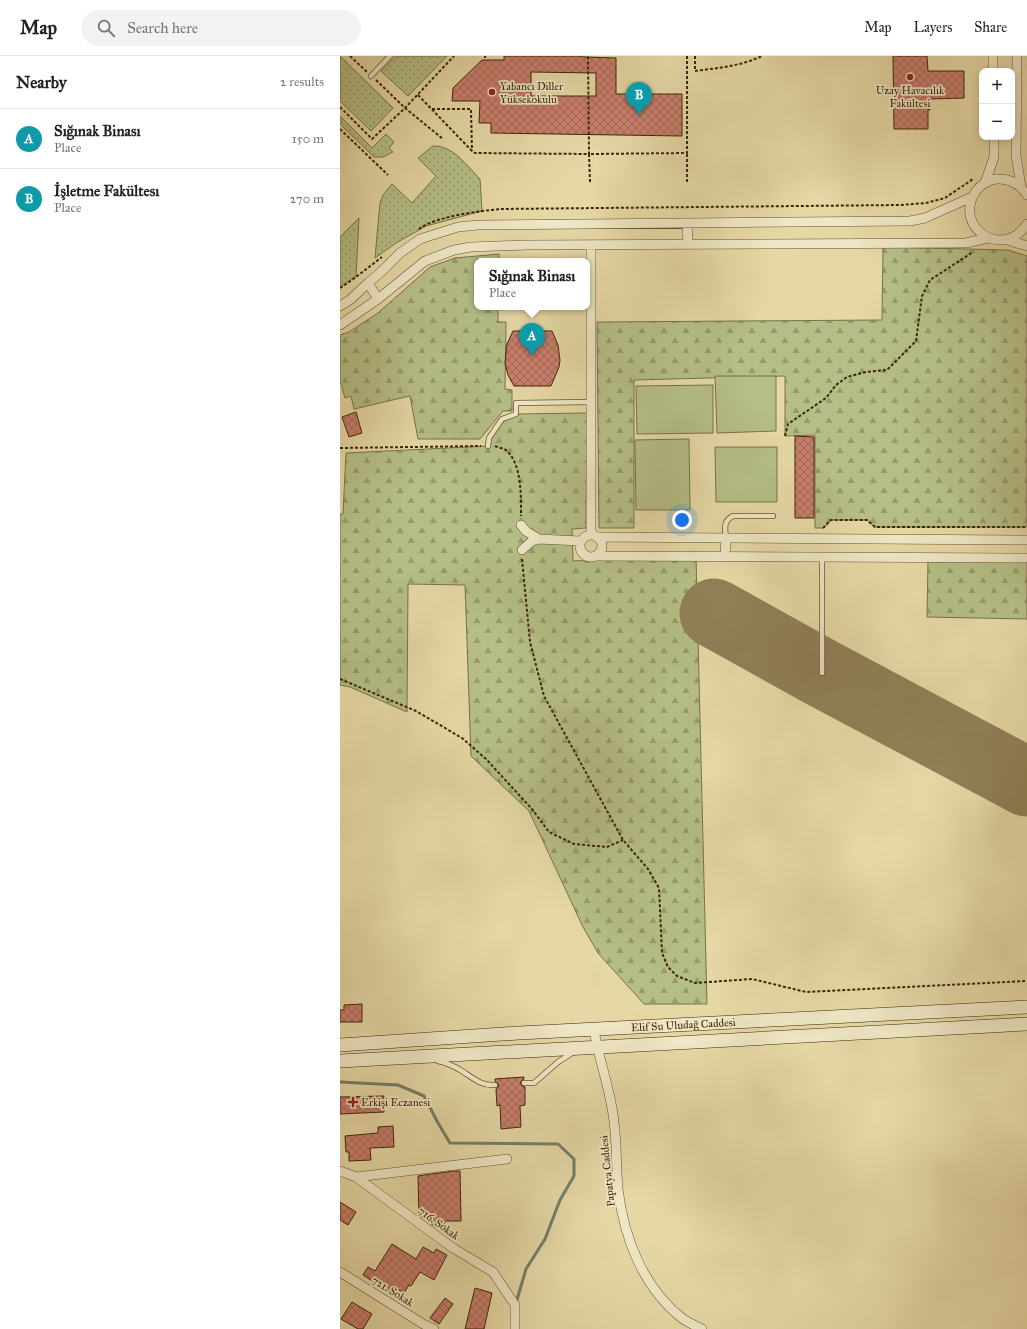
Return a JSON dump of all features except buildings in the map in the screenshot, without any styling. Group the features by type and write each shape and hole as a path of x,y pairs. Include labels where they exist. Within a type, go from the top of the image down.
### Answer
{"main road":[{"name":"Elif Su Uludağ Caddesi","path":"340,1045 519,1033 1027,1007"},
{"name":"Elif Su Uludağ Caddesi","path":"340,1061 1027,1024"}],"street":[{"path":"993,56 993,68"},
{"path":"1017,56 1016,155 1021,186"},
{"path":"985,183 994,157 994,140"},
{"path":"1027,195 1021,186 1013,181 994,179 977,189 969,206 970,216 976,229 980,233 988,238 1006,240 1027,246"},
{"path":"340,306 350,300 400,253 420,239 458,227 478,225 910,221 925,218 972,197"},
{"path":"687,223 688,244"},
{"path":"1006,240 1016,236 1027,224"},
{"path":"340,325 378,299 425,261 454,250 492,246 966,243 988,238"},
{"path":"591,245 591,402 595,536"},
{"path":"368,283 378,299"},
{"path":"521,525 526,531 539,539"},
{"path":"1027,540 584,536 580,541 580,547 583,554 590,557 725,556 1027,558"},
{"path":"595,536 601,540 602,547 602,550 597,556"},
{"path":"725,556 726,538"},
{"path":"522,550 532,541 539,539 580,541"},
{"path":"822,557 823,539"},
{"name":"Papatya Caddesi","path":"594,1030 597,1048 612,1106 618,1190 634,1254 644,1274 660,1295 684,1319 702,1329"},
{"path":"356,1177 506,1159"},
{"name":"716. Sokak","path":"340,1170 356,1177 453,1248 493,1272 515,1305 515,1329"},
{"name":"721. Sokak","path":"340,1272 422,1324 434,1329"}],"lane":[{"path":"371,76 390,56"},
{"path":"488,446 489,438 502,419 516,414 516,403 591,402"},
{"path":"726,538 724,526 727,519 733,516 773,516"},
{"path":"822,557 822,673"},
{"path":"524,1083 534,1083 558,1062 581,1048"},
{"path":"423,1057 455,1067 482,1084 487,1086 495,1086"}],"path":[{"path":"350,56 405,108 443,139"},
{"path":"340,107 372,139 418,95 454,56"},
{"path":"588,56 588,154 590,182"},
{"path":"687,56 687,182"},
{"path":"695,56 695,71 750,62 762,56"},
{"path":"418,95 475,153 687,153"},
{"path":"432,109 471,109 472,151"},
{"path":"340,129 388,175"},
{"path":"414,233 425,224 469,213 501,209 926,204 945,198 976,177"},
{"path":"785,436 788,424 826,398 836,385 847,377 866,372 887,370 916,341 922,296 930,280 973,252 975,241"},
{"path":"340,288 385,254"},
{"path":"340,448 494,446 506,450 516,463 521,491 521,525"},
{"path":"819,528 824,528 831,520 867,520 875,527 1027,527"},
{"path":"522,550 522,564 530,642 544,696 623,840 648,869 659,888 662,953 668,968 677,976 695,983 752,979 806,992 1027,981"},
{"path":"340,679 416,711 462,738 486,759 532,809 549,832 574,844 607,847 623,840"}],"green space":[{"path":"340,56 393,108 371,131 340,101"},
{"path":"396,56 447,56 408,96 381,71"},
{"path":"340,116 372,148 386,134 394,142 389,148 393,152 383,157 374,157 340,124"},
{"path":"433,146 447,149 459,157 480,179 482,211 426,226 396,243 375,258 380,203 383,195 392,184 412,203 436,176 418,158"},
{"path":"359,218 356,276 340,287 340,237"},
{"path":"883,247 1008,250 1027,256 1027,527 875,527 867,520 831,520 824,528 815,528 815,435 785,436 785,376 634,380 634,528 599,528 597,322 882,320"},
{"path":"499,254 499,258 474,258 474,310 498,310 498,322 506,322 505,389 512,390 512,411 503,411 480,439 418,439 410,396 354,409 351,396 345,398 340,381 340,335 349,332 378,313 430,267 455,258"},
{"path":"715,376 776,376 776,431 717,433"},
{"path":"713,385 713,433 637,434 636,386"},
{"path":"587,413 586,528 572,529 573,561 696,556 707,1004 644,1004 598,953 583,927 529,811 471,756 465,585 408,584 407,712 350,687 340,685 340,514 343,514 346,453 488,446 491,438 501,423 516,414"},
{"path":"689,439 690,510 636,510 635,440"},
{"path":"715,447 777,447 777,502 716,502"},
{"path":"928,561 1027,562 1027,619 927,617"}],"waterway":[{"path":"340,1082 398,1085 424,1096 450,1143 558,1144 574,1159 574,1176 560,1200 545,1239 526,1269 516,1303"}],"runway":[{"path":"714,613 822,673 1027,782"}],"place":[{"name":"Uzay Havacılık Fakültesi","path":"910,77"},
{"name":"Yabancı Diller Yüksekokulu","path":"492,92"},
{"name":"İşletme Fakültesı","path":"639,115"},
{"name":"Sığınak Binası","path":"532,356"},
{"name":"Erkişi Eczanesi","path":"353,1102"}]}
